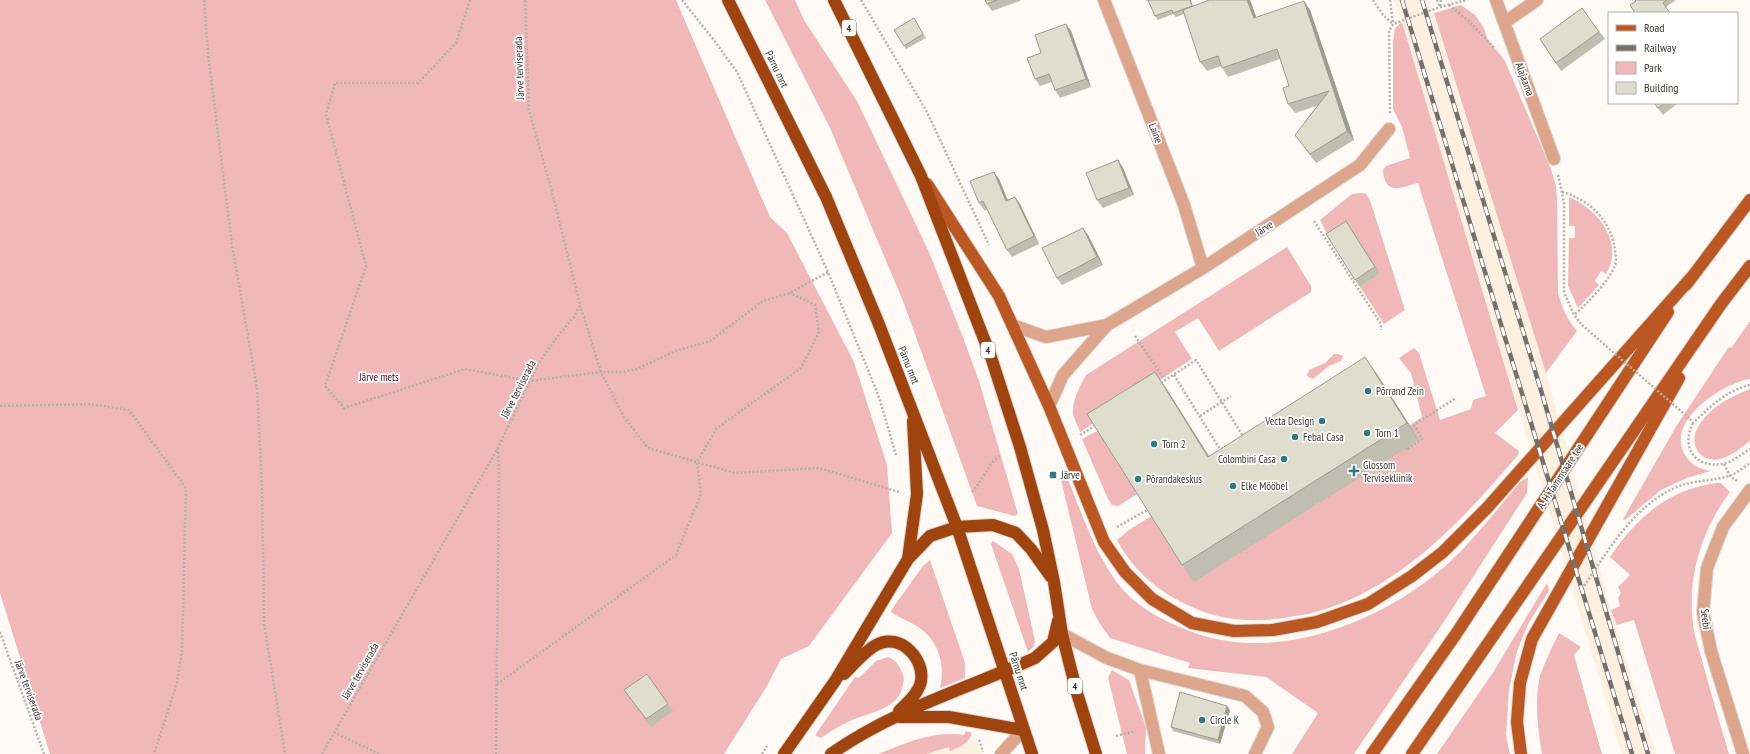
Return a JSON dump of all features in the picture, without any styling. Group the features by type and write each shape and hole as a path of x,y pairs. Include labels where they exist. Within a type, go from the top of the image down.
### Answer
{"highway":[{"name":"Pärnu mnt","path":"728,0 826,197 913,410 957,527 1006,671 1023,730 1032,754"},
{"name":"4","path":"834,0 921,176 991,357 1018,439 1054,582 1062,634 1077,693 1096,754"},
{"path":"908,559 917,494 913,410"},
{"path":"784,754 835,681 908,559 930,536 957,527 993,525 1016,534 1031,549 1054,582"},
{"path":"831,754 894,716 1035,658 1053,642 1059,616"},
{"path":"835,681 876,645 886,642 895,642 904,646 912,652 917,661 920,669 920,684 913,698 894,716"},
{"path":"894,716 950,717 1023,730"}],"main road":[{"path":"921,176 999,296 1049,406 1104,542 1125,572 1152,599 1192,623 1234,631 1273,630 1317,622 1368,604 1412,576 1442,552 1486,508 1690,278"},
{"name":"A. H. Tammsaare tee","path":"1372,754 1456,634 1690,278 1750,200"},
{"path":"1412,754 1721,304 1750,266"},
{"path":"1521,754 1517,722 1520,683 1532,639 1721,304"}],"street":[{"name":"Laine","path":"1104,0 1184,205 1203,268"},
{"name":"Alajaama","path":"1496,0 1554,158"},
{"path":"1504,22 1537,0"},
{"name":"Järve","path":"1049,406 1063,375 1107,325 1203,268 1360,165 1389,129"},
{"name":"Järve","path":"1012,324 1046,337 1107,325"},
{"name":"Seebi","path":"1743,754 1712,651 1703,612 1707,568 1723,527 1750,490"},
{"path":"1062,634 1107,658 1140,670 1245,696 1263,712 1268,727 1255,754"},
{"path":"1140,670 1159,754"},
{"path":"1001,754 1023,730"}],"path":[{"path":"204,0 208,53 232,245 257,388 262,488 264,623 285,754"},
{"path":"470,0 456,43 418,83 335,83 326,114 366,266 325,386 344,408 465,369 530,381 601,372 622,372 637,369 675,351 710,341 763,301 790,293 828,272"},
{"name":"Järve terviserada","path":"322,754 414,596 455,520 498,448 538,364 557,337 574,317 580,305 552,188 528,110 525,0"},
{"path":"682,0 713,39 736,72 828,272 879,397 896,457"},
{"path":"861,0 927,112 990,246"},
{"path":"1373,0 1383,15 1393,24"},
{"path":"1389,129 1389,31 1393,24 1390,0"},
{"path":"1437,0 1440,7"},
{"path":"1440,7 1441,0"},
{"path":"1393,24 1449,4 1467,0"},
{"path":"1449,4 1469,21 1491,46 1518,61"},
{"path":"1554,158 1564,202 1564,292 1574,316 1582,325 1694,423"},
{"path":"1562,192 1579,198 1597,211 1609,229 1615,248 1615,266 1611,273 1588,302 1574,316"},
{"path":"1314,220 1381,324 1381,330"},
{"path":"497,684 676,555 701,494 697,462 717,428 800,368 819,332 815,305 790,293"},
{"path":"580,305 601,372 624,417 648,448 735,473 820,468 900,492"},
{"path":"1135,336 1165,380"},
{"path":"1158,385 1196,360 1247,442"},
{"path":"1174,375 1224,455"},
{"path":"1750,385 1740,387 1723,397 1694,423 1688,442 1694,458 1698,461 1712,465 1724,464 1750,449"},
{"path":"1200,416 1231,396"},
{"path":"1406,448 1406,450 1422,439 1414,426 1456,398"},
{"path":"0,406 90,404 129,410 186,488 182,649 177,683 154,754"},
{"path":"1080,435 1098,423"},
{"path":"496,754 498,448"},
{"path":"972,492 979,484 989,465 1001,455"},
{"path":"1580,593 1611,547 1634,517 1661,495 1694,481 1730,476 1750,463"},
{"path":"899,485 900,498"},
{"path":"1117,528 1150,508"},
{"name":"Järve terviserada","path":"0,632 44,754"},
{"path":"334,732 379,754"},
{"path":"978,735 983,753"}],"shaded area":[{"path":"1394,0 1429,0 1546,373 1611,610 1656,754 1622,754 1402,22"},
{"path":"975,738 981,754 915,754"}],"green space":[{"name":"Järve mets","path":"0,0 676,0 770,217 787,233 854,362 887,465 892,533 809,646 781,659 767,686 724,754 50,754 0,593"},
{"path":"765,0 795,0 804,20 857,101 929,252 961,332 979,381 1018,514 1015,516 977,506 903,301 830,128"},
{"path":"1461,5 1475,15 1484,28 1487,38 1505,61 1551,169 1556,186 1558,293 1565,313 1577,331 1546,373 1434,13"},
{"path":"1402,22 1518,410 1495,433 1519,451 1518,455 1453,526 1429,548 1404,568 1377,586 1349,600 1312,613 1265,620 1240,620 1203,612 1169,595 1149,580 1131,562 1117,540 1129,530 1153,515 1410,425 1422,417 1411,373 1399,358 1414,348 1419,353 1440,420 1471,409 1473,400 1486,396 1418,183 1395,188 1387,184 1384,178 1383,170 1386,166 1410,158 1402,127 1393,109 1393,42 1395,28"},
{"path":"1352,194 1366,194 1370,200 1405,310 1384,324 1360,287 1380,274 1331,242 1320,220"},
{"path":"1569,197 1580,202 1590,210 1606,228 1612,251 1611,262 1606,274 1601,271 1595,281 1599,285 1578,308 1568,286 1569,238 1575,238 1575,226 1569,226"},
{"path":"1287,247 1311,286 1311,292 1219,351 1198,318 1175,332 1192,359 1080,432 1073,414 1073,409 1077,393 1086,375"},
{"path":"1750,321 1750,379 1739,382 1713,395 1700,405 1690,416 1683,428 1681,441 1686,457 1695,466 1711,471 1687,478 1661,490 1625,520 1623,519 1677,425 1728,348 1732,347"},
{"path":"1334,354 1343,356 1341,361 1329,366 1313,379 1308,377 1307,375 1309,370 1325,363"},
{"path":"1750,389 1750,441 1725,458 1714,460 1702,456 1695,446 1694,440 1695,433 1703,420 1714,408"},
{"path":"1099,430 1139,493 1118,506 1112,505 1108,499 1082,439"},
{"path":"1067,477 1084,521 1105,565 1123,590 1131,598 1157,616 1195,633 1229,641 1265,643 1302,638 1338,628 1373,614 1405,596 1435,574 1461,551 1484,526 1520,482 1528,477 1527,493 1447,617 1354,754 1292,754 1318,713 1266,677 1188,668 1190,663 1110,638 1092,609 1061,480"},
{"path":"1721,483 1730,492 1720,506 1704,538 1695,571 1692,589 1692,606 1695,638 1729,754 1675,754 1634,620 1617,625 1611,610 1620,606 1618,598 1621,593 1618,587 1630,575 1610,557 1631,529 1656,507 1684,491"},
{"path":"993,541 1012,554 1019,569 1035,641 1034,646 1028,652 991,544"},
{"path":"930,560 965,663 965,678 940,688 942,672 940,656 933,641 918,627 891,612 923,566"},
{"path":"1547,583 1549,591 1528,624 1517,651 1509,690 1506,736 1510,754 1437,754 1492,674"},
{"path":"1559,633 1581,647 1574,655 1602,754 1542,754 1537,715 1538,685 1544,665"},
{"path":"888,657 901,669 904,677 901,693 896,700 882,709 834,729 821,738 816,736 855,677 859,678 876,661"},
{"path":"1112,670 1129,680 1146,727 1145,754 1127,754 1108,678"},
{"path":"966,731 972,733 969,740 960,747 950,751 949,747 926,754 878,754 920,738 941,734 964,735"}],"building":[{"path":"985,0 997,0 987,4"},
{"path":"1148,0 1190,0 1192,6 1173,13 1172,10 1155,16"},
{"path":"1209,0 1247,0 1254,18 1304,1 1347,131 1310,154 1295,135 1329,91 1288,104 1283,88 1289,86 1277,49 1222,68 1218,56 1200,62 1183,10"},
{"path":"1635,0 1667,0 1663,3 1669,12 1634,12 1630,5 1636,1"},
{"path":"1582,8 1599,32 1556,63 1540,39"},
{"path":"914,18 923,34 904,46 894,30"},
{"path":"1066,24 1086,79 1055,90 1049,74 1035,79 1027,58 1041,53 1035,35"},
{"path":"1655,104 1663,104 1658,108"},
{"path":"1118,160 1129,188 1097,200 1086,173"},
{"path":"994,172 1006,201 1015,197 1034,236 1007,250 983,201 979,203 970,181"},
{"path":"1346,221 1375,267 1355,280 1326,234"},
{"path":"1083,228 1097,257 1057,278 1042,248"},
{"path":"1365,357 1407,423 1182,565 1087,414 1155,372 1208,457"},
{"path":"647,674 668,704 646,719 624,690"},
{"name":"Circle K","path":"1180,692 1227,706 1218,740 1171,727"}],"railway":[{"path":"1402,0 1632,754"},
{"path":"1422,0 1540,387 1648,754"}],"place":[{"name":"Põrrand Zein","path":"1368,391"},
{"name":"Vecta Design","path":"1322,421"},
{"name":"Torn 1","path":"1367,433"},
{"name":"Febal Casa","path":"1295,437"},
{"name":"Torn 2","path":"1154,444"},
{"name":"Colombini Casa","path":"1284,459"},
{"name":"Glossom Tervisekliinik","path":"1354,471"},
{"name":"Järve","path":"1053,475"},
{"name":"Põrandakeskus","path":"1138,479"},
{"name":"Elke Mööbel","path":"1233,486"},
{"name":"Circle K","path":"1202,720"}]}
